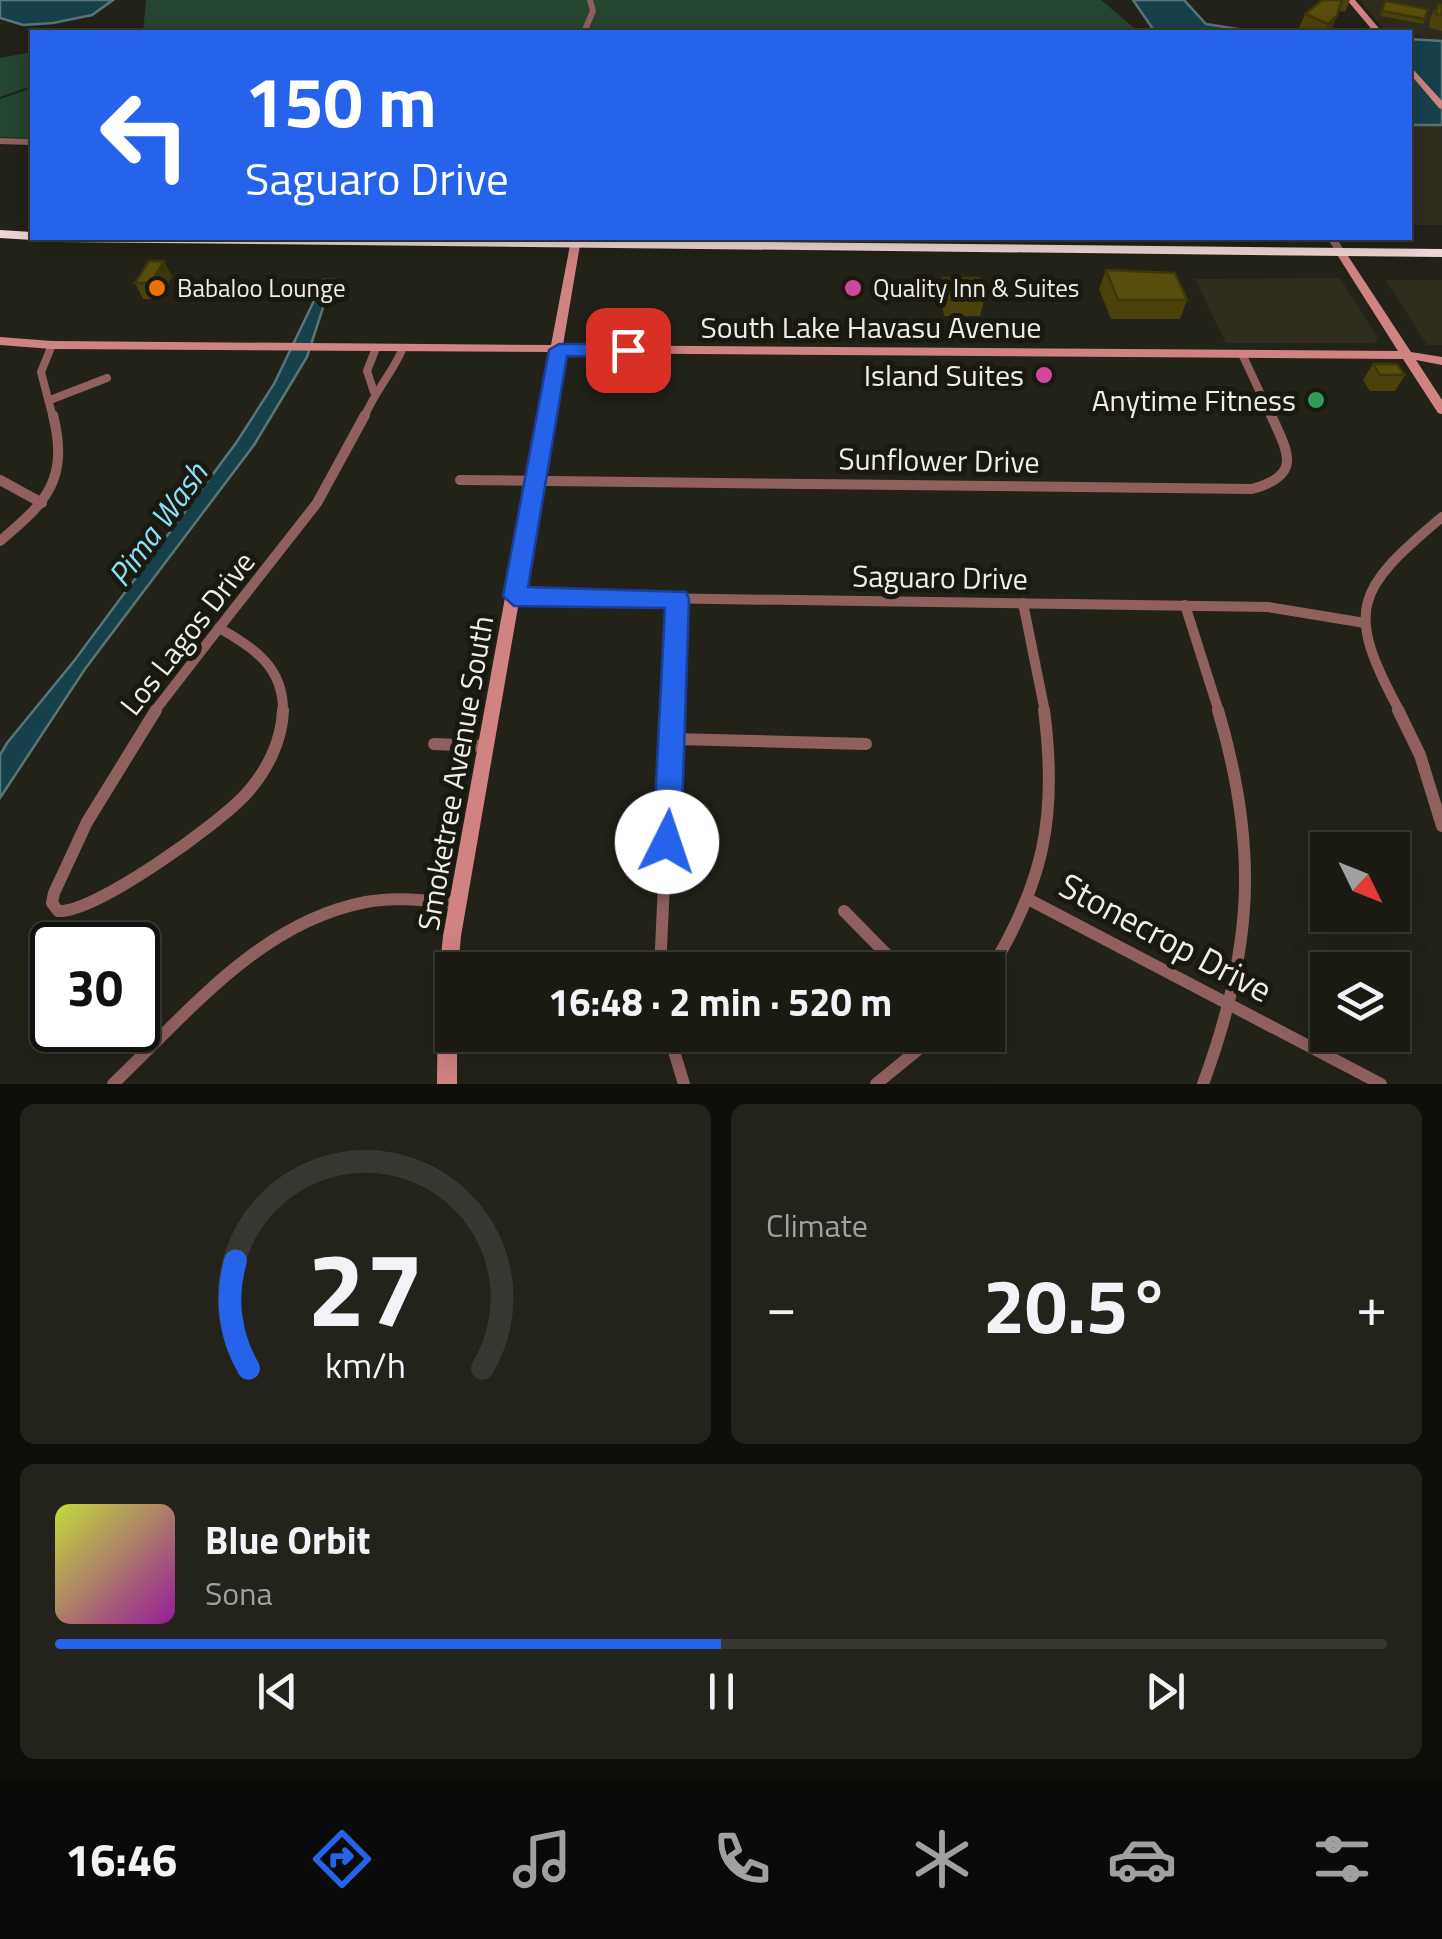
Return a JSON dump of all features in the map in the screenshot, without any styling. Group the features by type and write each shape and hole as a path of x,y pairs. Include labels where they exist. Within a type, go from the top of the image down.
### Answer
{"highway":[{"path":"0,234 30,236"},
{"path":"343,240 1442,253"}],"main road":[{"path":"1350,0 1376,30"},
{"path":"1412,72 1442,106"},
{"name":"Smoketree Avenue South","path":"447,1084 446,986 576,242"},
{"path":"1341,252 1442,410"},
{"name":"South Lake Havasu Avenue","path":"0,341 52,346 1406,356 1442,361"},
{"path":"1406,356 1442,350"}],"street":[{"path":"585,30 592,11 590,0"},
{"path":"0,141 30,142"},
{"path":"1333,240 1341,252"},
{"path":"0,540 42,502 55,480 61,448 41,372 52,346"},
{"name":"Los Lagos Drive","path":"374,392 367,371 376,348"},
{"name":"Los Lagos Drive","path":"218,628 261,653 279,681 282,726 265,767 233,806 98,902 69,914 55,910 54,893 122,759 174,683 327,489 374,392 392,373 403,348"},
{"name":"Sunflower Drive","path":"460,480 1252,489 1277,482 1288,470 1289,455 1243,356"},
{"path":"50,400 107,378"},
{"path":"0,480 42,502"},
{"path":"1442,516 1377,577 1366,601 1364,623 1376,663 1416,745 1442,826"},
{"name":"Saguaro Drive","path":"514,596 1268,607 1364,623"},
{"path":"661,952 674,739 677,599"},
{"path":"1000,952 1028,899 1049,827 1053,761 1024,603"},
{"path":"1185,605 1226,726 1244,814 1246,910 1230,1004 1203,1084"},
{"path":"674,739 866,744"},
{"path":"434,744 487,746"},
{"name":"Stonecrop Drive","path":"1028,899 1381,1084"},
{"path":"112,1084 243,962 288,931 319,916 367,902 459,902"},
{"path":"844,911 884,952"},
{"path":"675,1052 684,1084"},
{"path":"876,1084 915,1052"}],"shaded area":[{"path":"1360,0 1442,0 1442,41 1412,36 1412,30 1384,30"},
{"path":"1412,125 1442,125 1442,225 1412,225"},
{"path":"1340,278 1378,338 1374,343 1226,343 1195,279"},
{"path":"1386,280 1442,280 1442,345 1427,345"}],"green space":[{"path":"146,0 588,0 590,14 582,30 143,30"},
{"path":"593,0 1101,0 1137,30 587,30 595,11"},
{"path":"30,52 30,87 0,97 0,58"},
{"path":"30,89 30,138 0,137 0,99"}],"water":[{"path":"0,0 113,0 92,15 23,25 0,18"},
{"path":"1133,0 1184,0 1206,24 1244,30 1154,30"},
{"path":"1412,39 1442,41 1442,125 1412,125"},
{"path":"324,280 332,280 307,357 254,445 85,669 0,798 0,755 7,743 74,661 236,443 274,384"}],"building":[{"path":"1322,0 1342,0 1337,16 1328,24 1305,14"},
{"path":"1385,1 1428,9 1425,19 1382,11"},
{"path":"149,261 164,261 151,283 135,283"},
{"path":"1106,270 1175,273 1187,300 1118,300"},
{"path":"943,278 979,278 984,301 947,300"},
{"path":"1373,364 1397,364 1405,375 1380,375"}],"place":[{"name":"Babaloo Lounge","path":"157,288"},
{"name":"Quality Inn & Suites","path":"853,288"},
{"name":"Island Suites","path":"1044,375"},
{"name":"Anytime Fitness","path":"1316,400"}],"route":[{"path":"628,350 559,350 514,596 677,599 667,842"}],"water label":[{"name":"Pima Wash","path":"157,524"}]}
